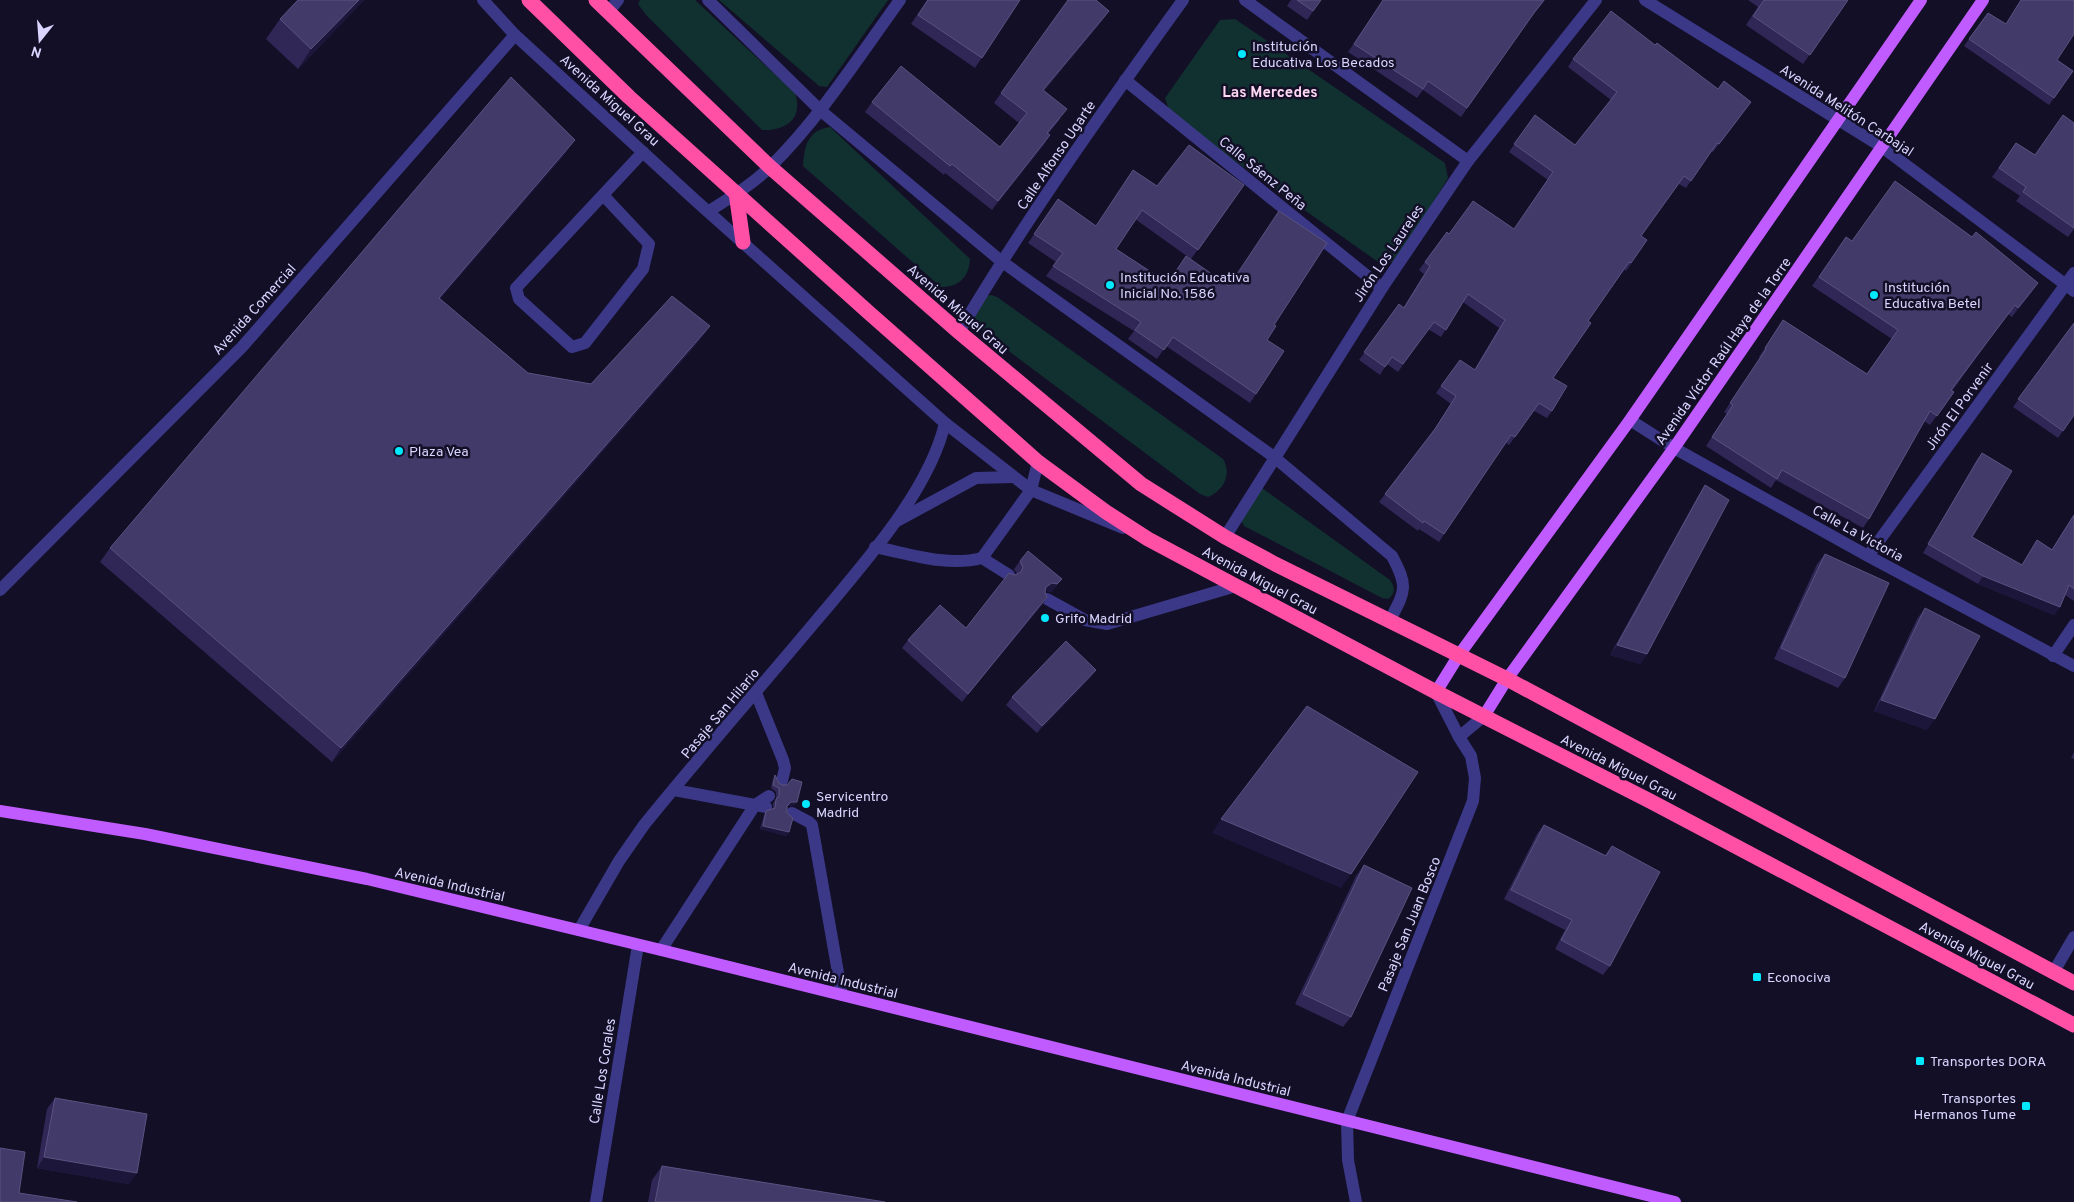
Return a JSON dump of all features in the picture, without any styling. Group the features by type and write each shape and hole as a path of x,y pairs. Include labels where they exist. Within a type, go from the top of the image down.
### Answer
{"highway":[{"name":"Avenida Miguel Grau","path":"529,0 629,97 1038,462 1106,512 1148,539 1436,692 1650,801 2074,1025"},
{"name":"Avenida Miguel Grau","path":"596,0 613,6 770,167 959,332 1141,484 1225,537 1389,622 1507,679 2074,984"},
{"path":"736,193 743,242"}],"main road":[{"path":"1436,692 1459,655 1630,420 1836,120 1921,0"},
{"name":"Avenida Víctor Raúl Haya de la Torre","path":"1484,716 1507,679 1674,448 1983,0"},
{"name":"Avenida Industrial","path":"0,810 145,834 338,874 579,930 1666,1201"}],"street":[{"name":"Avenida Miguel Grau","path":"483,0 515,35 945,423 1031,490 1148,539"},
{"path":"708,0 820,110 1001,261 1274,457 1392,556 1402,575 1405,592 1389,622"},
{"path":"708,211 736,193 770,167 820,110 900,0"},
{"name":"Calle Alfonso Ugarte","path":"959,332 1001,261 1125,80 1183,0"},
{"path":"1245,0 1468,161"},
{"name":"Jirón Los Laureles","path":"1225,537 1382,288 1468,161 1596,0"},
{"name":"Avenida Melitón Carbajal","path":"1645,0 1882,147 2070,288"},
{"name":"Avenida Comercial","path":"0,590 242,347 515,35"},
{"name":"Calle Sáenz Peña","path":"1125,80 1382,288"},
{"path":"603,195 649,244 643,269 585,342 572,347 519,299 516,288 643,152"},
{"name":"Jirón El Porvenir","path":"1868,556 2070,288 2074,273"},
{"name":"Calle La Victoria","path":"1630,420 1674,448 1868,556 2074,666"},
{"name":"Pasaje San Hilario","path":"579,930 619,861 644,826 895,523 940,444 945,423"},
{"path":"876,547 963,563 982,558 1031,490 1038,462"},
{"name":"Pasaje San Hilario","path":"895,523 976,478 1013,477"},
{"path":"982,558 1009,575"},
{"path":"1046,599 1085,620 1107,624 1236,586"},
{"path":"2053,656 2074,625"},
{"path":"756,692 783,760 785,768 782,781"},
{"name":"Pasaje San Juan Bosco","path":"1347,1121 1473,801 1475,778 1471,756 1436,692"},
{"path":"1459,737 1484,716"},
{"path":"661,950 763,803 674,790"},
{"path":"792,813 812,825 842,995"},
{"path":"2053,973 2074,937"},
{"name":"Calle Los Corales","path":"596,1202 638,945"},
{"path":"1347,1121 1348,1160 1356,1202"}],"green space":[{"path":"640,0 695,0 795,93 797,110 791,122 778,128 762,130 646,15 638,4"},
{"path":"719,0 888,0 827,87 819,86"},
{"path":"1235,19 1445,163 1448,178 1397,261 1381,264 1171,116 1165,98 1220,20"},
{"path":"830,127 970,259 968,271 962,280 947,287 941,287 803,166 806,146 812,135"},
{"path":"986,296 997,297 1223,459 1227,470 1222,486 1208,497 1200,494 975,326 974,316"},
{"path":"1262,488 1390,580 1394,590 1391,597 1388,599 1382,598 1244,526 1241,520"}],"building":[{"path":"298,0 359,0 311,49 280,19"},
{"path":"928,0 1020,0 982,58 918,15"},
{"path":"1068,0 1096,0 1109,11 1043,90 1067,109 1047,133 1050,135 998,201 952,164 950,166 872,102 901,66 1000,147 1027,113 1001,93"},
{"path":"1297,0 1321,0 1313,11"},
{"path":"1383,0 1544,0 1467,108 1428,81 1423,89 1354,44"},
{"path":"1764,0 1848,0 1810,55 1753,16"},
{"path":"2021,0 2074,0 2074,34 2057,60 2073,71 2054,98 1969,39 1988,13 2006,24"},
{"path":"1611,11 1655,45 1657,43 1718,89 1724,81 1751,102 1719,144 1717,143 1691,181 1684,176 1641,236 1647,240 1631,263 1629,262 1588,321 1591,323 1553,378 1567,386 1552,411 1539,403 1515,437 1511,435 1444,534 1424,521 1423,523 1385,494 1435,429 1456,396 1441,386 1460,360 1475,370 1505,320 1468,294 1446,330 1434,322 1403,364 1392,357 1385,367 1364,352 1399,304 1404,308 1430,266 1425,262 1447,232 1449,234 1473,201 1514,229 1553,172 1514,144 1535,115 1575,145 1617,92 1573,59"},
{"path":"511,77 575,140 439,298 528,373 591,384 672,296 710,326 341,748 110,548"},
{"path":"2063,115 2074,123 2074,228 2023,192 2026,187 1999,168 2016,143 2035,155"},
{"path":"1189,145 1244,185 1198,250 1142,210 1116,249 1168,283 1186,256 1229,286 1279,211 1327,243 1274,325 1276,326 1267,340 1284,351 1256,394 1173,337 1164,350 1135,330 1141,322 1053,266 1063,253 1034,234 1058,199 1096,226 1133,170 1157,186"},
{"path":"1895,181 1972,237 1976,232 2038,283 2018,308 2015,305 1951,390 1954,392 1937,416 1930,411 1869,519 1782,470 1777,479 1712,437 1733,405 1730,403 1783,320 1867,374 1898,330 1819,277 1846,237 1852,241"},
{"path":"2074,323 2074,415 2063,431 2018,399"},
{"path":"1982,453 2012,471 1972,537 2022,565 2037,540 2052,550 2074,515 2074,589 2069,585 2060,607 1983,576 1928,544"},
{"path":"1705,485 1729,500 1647,654 1617,645"},
{"path":"1028,551 1062,579 1057,584 1052,583 1046,587 1047,597 968,694 908,640 940,605 966,628 1009,573 1015,575 1021,572 1023,567 1020,561"},
{"path":"1825,554 1889,583 1845,678 1781,648"},
{"path":"1925,608 1980,636 1935,719 1881,700"},
{"path":"1066,641 1096,670 1042,726 1012,697"},
{"path":"1307,706 1418,772 1351,874 1221,819"},
{"path":"775,775 782,785 787,785 792,779 802,782 797,802 791,802 787,806 787,813 793,818 789,832 763,826 766,811 775,808 776,799 779,796 779,788 773,785"},
{"path":"1544,825 1606,856 1612,846 1660,872 1610,966 1561,940 1572,920 1511,890"},
{"path":"1364,865 1412,888 1351,1017 1303,994"},
{"path":"55,1098 147,1114 137,1173 44,1157"},
{"path":"0,1148 25,1152 19,1193 77,1202 0,1202"},
{"path":"662,1166 885,1202 655,1202"}],"place":[{"name":"Institución Educativa Los Becados","path":"1242,54"},
{"name":"Institución Educativa Inicial No. 1586","path":"1110,285"},
{"name":"Institución Educativa Betel","path":"1874,295"},
{"name":"Plaza Vea","path":"399,451"},
{"name":"Grifo Madrid","path":"1045,618"},
{"name":"Servicentro Madrid","path":"806,804"},
{"name":"Econociva","path":"1757,977"},
{"name":"Transportes DORA","path":"1920,1061"},
{"name":"Transportes Hermanos Tume","path":"2026,1106"}],"district":[{"name":"Las Mercedes","path":"1270,92"}]}
